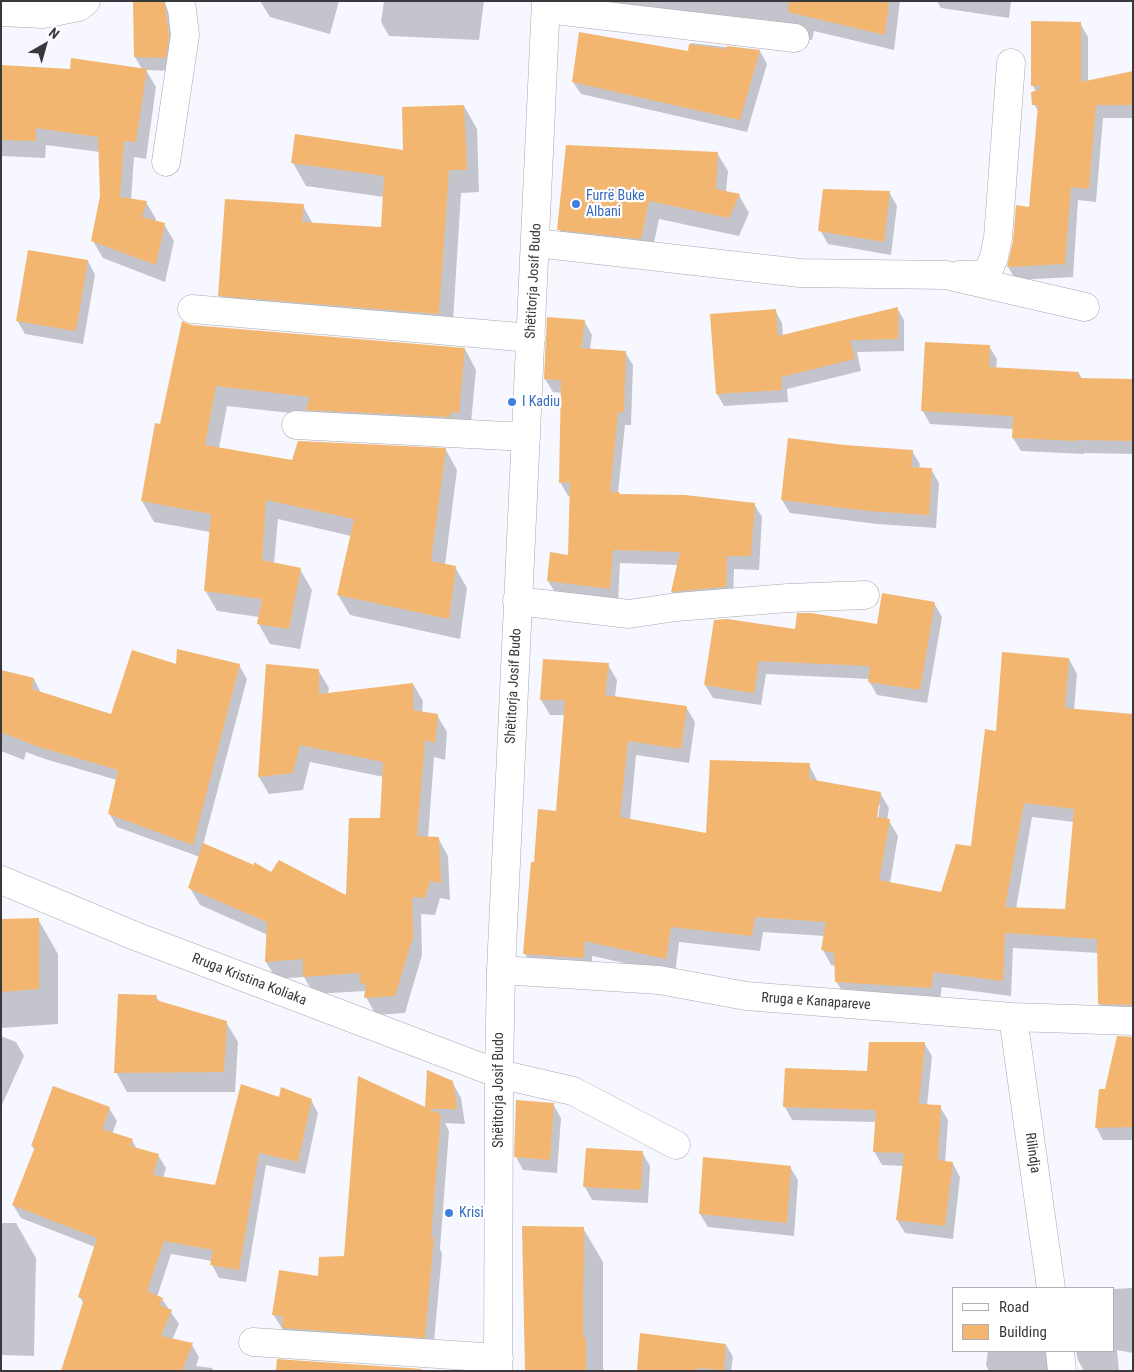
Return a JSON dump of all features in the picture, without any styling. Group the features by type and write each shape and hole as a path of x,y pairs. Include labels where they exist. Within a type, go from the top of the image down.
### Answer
{"street":[{"path":"1,12 44,14 79,7 86,1"},
{"path":"166,162 185,35 182,9 178,1"},
{"path":"546,5 795,38"},
{"name":"Shëtitorja Josif Budo","path":"499,1365 498,1074 501,970 546,5"},
{"path":"536,243 800,273 987,274 994,257 998,238 1011,63"},
{"path":"946,275 1085,308"},
{"path":"192,309 531,338"},
{"path":"296,425 526,437"},
{"path":"517,601 630,614 676,607 732,602 865,595"},
{"name":"Rruga Kristina Koliaka","path":"1,880 134,936 498,1074 574,1091 676,1145"},
{"name":"Rruga e Kanapareve","path":"501,970 659,980 746,996 1013,1017 1133,1021"},
{"name":"Rilindja","path":"1013,1017 1051,1287"},
{"path":"253,1342 499,1365"},
{"path":"1060,1352 1062,1371"}],"building":[{"path":"133,1 164,1 169,35 166,58 134,57"},
{"path":"789,1 889,1 885,35 788,12"},
{"path":"1031,21 1081,22 1081,82 1133,71 1133,105 1096,105 1089,189 1071,187 1065,264 1007,267 1013,241 1016,205 1029,207 1038,105 1032,105 1031,92 1039,90 1040,86 1031,86"},
{"path":"579,32 688,51 689,44 726,49 727,46 760,50 740,120 572,82"},
{"path":"71,58 147,69 136,142 124,141 120,197 147,201 142,217 165,223 156,265 91,241 100,196 98,137 36,128 36,141 1,140 1,65 70,69"},
{"path":"464,105 467,170 449,170 439,314 218,296 225,199 304,204 302,222 381,227 384,176 291,163 295,134 403,150 402,107"},
{"path":"566,145 718,152 716,189 740,194 729,218 649,201 641,239 557,230"},
{"path":"823,189 890,191 884,242 818,231"},
{"path":"28,250 88,260 76,331 16,321"},
{"path":"898,307 898,339 850,340 855,359 781,377 782,390 716,394 710,314 776,309 778,336"},
{"path":"547,317 585,320 581,348 626,351 624,412 618,412 610,492 620,492 619,494 685,495 755,503 751,556 727,556 726,587 671,592 680,552 613,550 610,589 547,581 550,552 568,555 570,482 559,483 561,380 544,379"},
{"path":"182,321 191,325 465,348 459,413 451,412 450,417 306,410 310,397 216,386 205,445 292,460 298,441 446,448 431,561 456,566 449,619 337,595 354,519 266,500 262,560 301,568 289,629 257,624 262,599 204,591 211,514 141,501 155,423 160,424"},
{"path":"925,342 990,345 989,367 1079,372 1079,378 1133,379 1133,441 1012,438 1013,416 921,411"},
{"path":"788,438 844,445 913,450 911,467 932,468 929,515 868,511 781,500"},
{"path":"882,593 935,602 920,690 868,682 870,666 759,661 754,693 704,685 714,620 727,619 795,629 797,613 811,613 877,624"},
{"path":"177,649 240,664 193,845 108,814 118,770 36,746 1,732 1,670 34,678 32,689 111,714 132,650 176,664"},
{"path":"1002,652 1069,658 1065,708 1133,714 1133,1005 1098,1004 1097,939 1005,933 1003,981 934,972 931,988 835,982 834,953 821,950 826,922 755,917 752,936 671,927 666,959 584,941 584,958 523,954 531,862 534,862 538,809 556,811 565,700 540,700 543,659 609,663 605,695 687,706 681,749 628,741 620,817 706,833 710,760 810,763 809,779 881,792 877,817 890,819 879,880 941,892 956,844 971,846 985,729 996,731","holes":["1024,803 1074,809 1065,909 1005,907"]},
{"path":"266,664 319,669 319,694 413,683 413,710 438,714 435,743 425,740 417,836 439,837 441,883 430,881 425,898 412,897 413,937 395,996 364,998 366,984 360,983 360,973 303,977 303,959 265,962 267,922 188,888 203,843 254,865 254,862 271,872 279,860 346,895 349,818 380,818 383,762 300,745 293,773 258,777"},
{"path":"39,918 39,989 1,992 1,919"},
{"path":"118,994 157,995 156,1000 227,1021 224,1072 114,1073"},
{"path":"1117,1036 1133,1037 1133,1127 1095,1128 1099,1089 1105,1089"},
{"path":"869,1042 925,1042 919,1104 941,1105 938,1160 953,1162 945,1226 896,1220 904,1153 873,1152 876,1110 783,1107 785,1068 867,1071"},
{"path":"427,1070 453,1081 457,1109 428,1109 441,1114 431,1237 434,1237 425,1338 282,1328 283,1316 272,1315 279,1270 318,1276 319,1257 344,1256 358,1076 425,1107"},
{"path":"241,1084 279,1097 281,1087 312,1099 298,1162 259,1153 239,1270 210,1265 213,1250 164,1241 147,1291 163,1298 159,1305 172,1310 161,1336 193,1343 182,1371 61,1371 84,1299 78,1297 97,1238 12,1205 35,1147 31,1146 53,1086 110,1107 102,1129 133,1139 130,1146 159,1154 153,1175 215,1185"},
{"path":"516,1100 554,1103 550,1160 514,1157"},
{"path":"586,1148 643,1151 641,1190 583,1187"},
{"path":"703,1157 791,1166 787,1223 699,1214"},
{"path":"522,1226 584,1227 583,1337 586,1337 586,1371 525,1371"},
{"path":"640,1333 726,1344 724,1370 698,1368 697,1371 637,1371"},
{"path":"277,1359 422,1369 422,1371 276,1371"}],"place":[{"name":"Furrë Buke Albani","path":"576,204"},
{"name":"I Kadiu","path":"512,402"},
{"name":"Krisi","path":"449,1213"}]}
